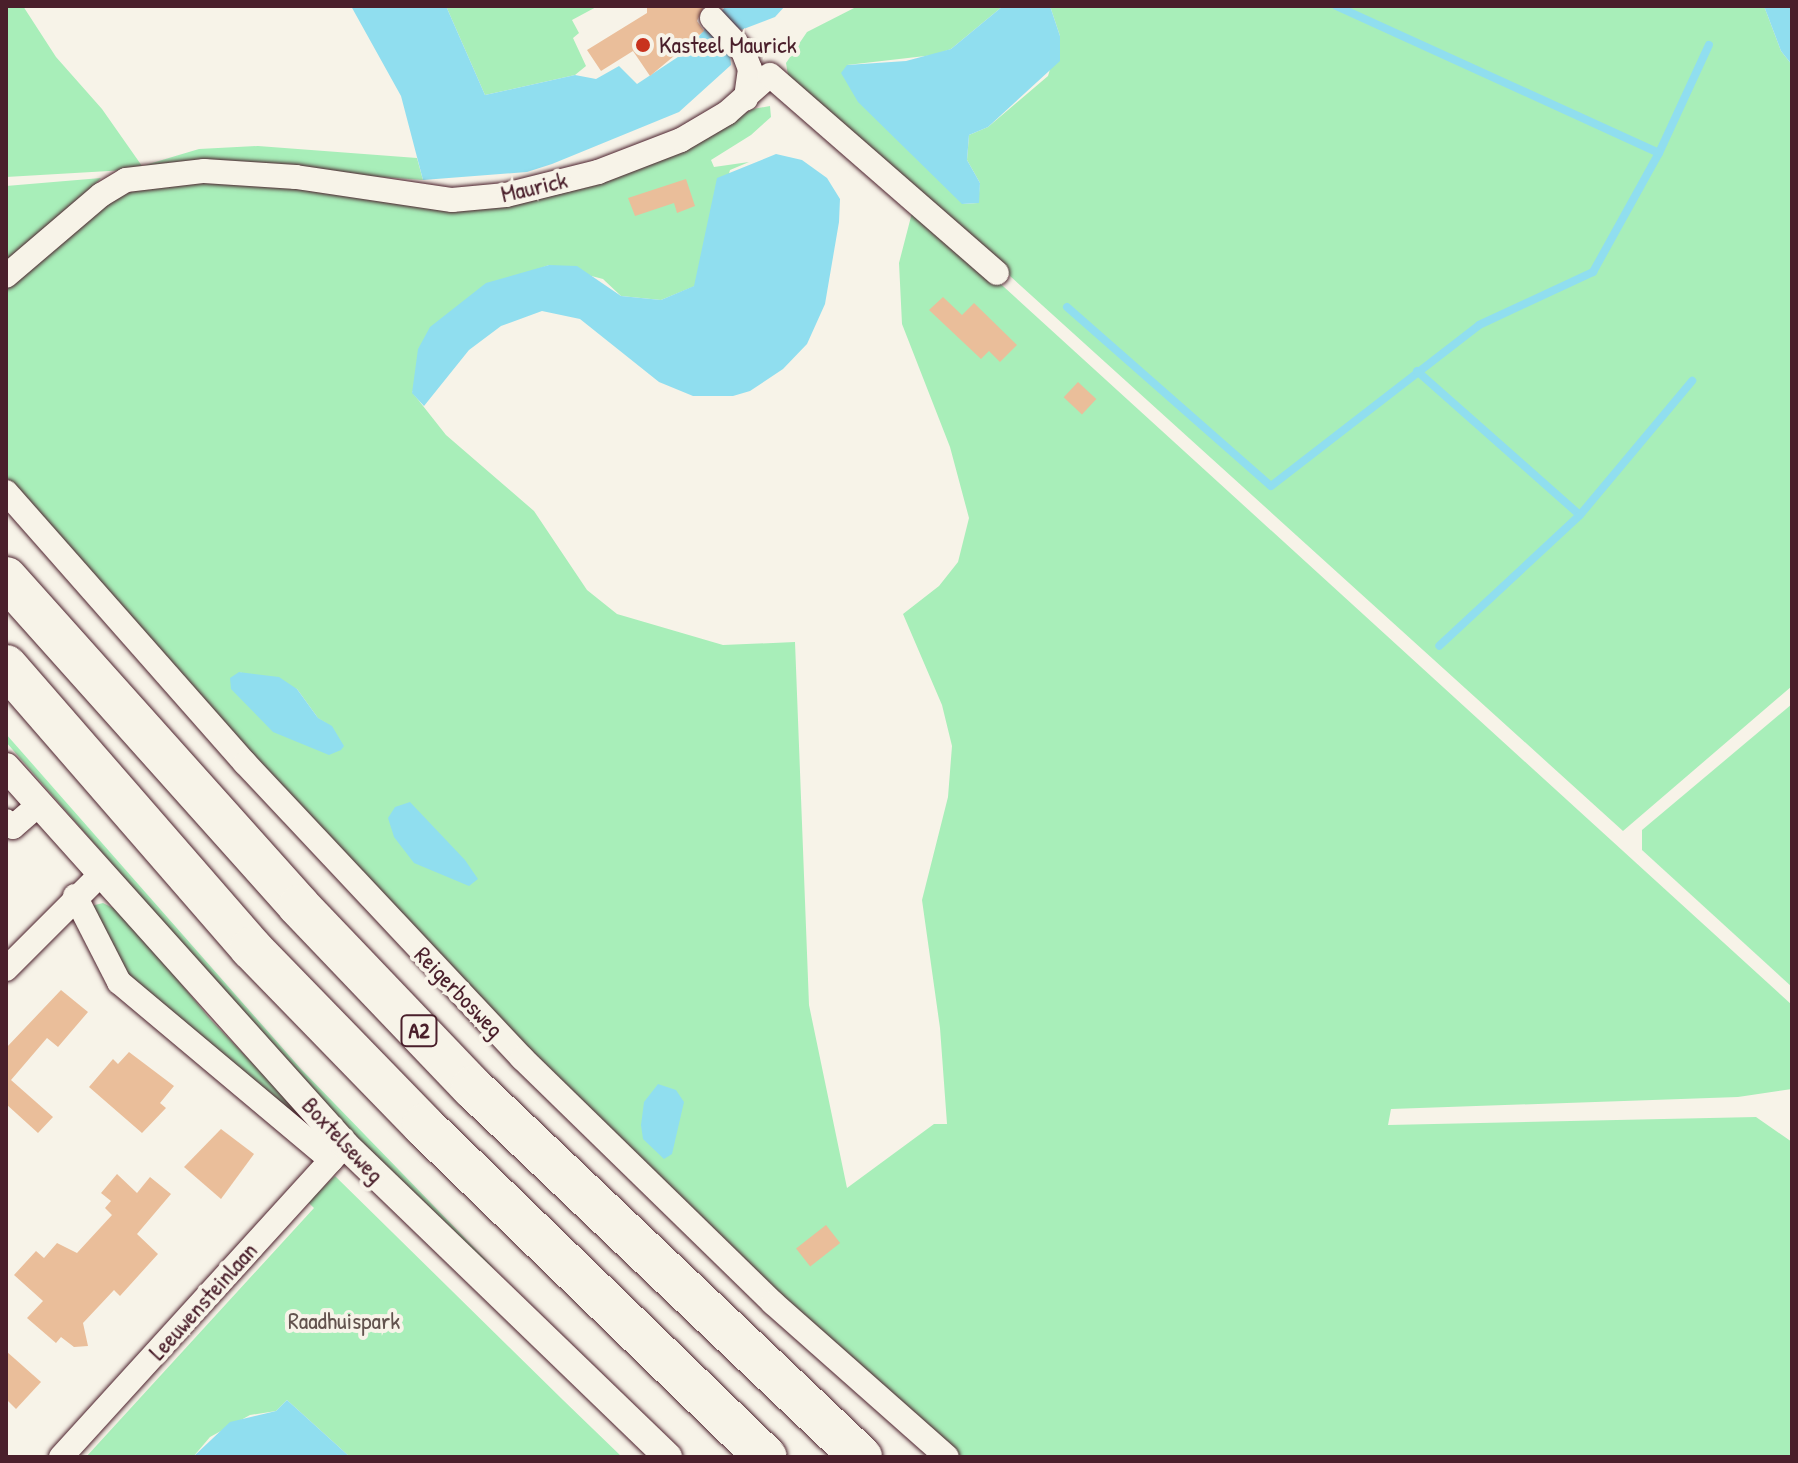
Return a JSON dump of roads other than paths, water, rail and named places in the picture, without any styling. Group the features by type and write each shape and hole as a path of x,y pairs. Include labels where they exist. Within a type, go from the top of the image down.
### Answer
{"highway":[{"name":"A2","path":"6,578 299,906 472,1087 861,1457"},
{"name":"A2","path":"6,666 251,948 423,1125 766,1457"}],"street":[{"path":"712,18 736,38 750,69 746,99"},
{"name":"Maurick","path":"6,276 101,195 151,174 296,177 413,196 478,199 620,164 681,140 746,99 770,75 997,273"},
{"name":"Reigerbosweg","path":"6,492 255,775 522,1058 773,1303 947,1457"},
{"name":"Boxtelseweg","path":"6,767 338,1152"},
{"path":"10,824 39,804"},
{"path":"6,969 75,896 101,874"},
{"name":"Boxtelseweg","path":"75,896 119,982 338,1152 668,1457"},
{"name":"Leeuwensteinlaan","path":"61,1457 338,1152"}],"water":[{"path":"351,6 446,6 485,95 575,75 596,79 619,66 637,84 687,51 708,25 729,45 731,65 679,112 552,164 527,172 423,180 401,96"},
{"path":"726,6 785,6 775,17 741,30 719,14"},
{"path":"1003,6 1050,6 1060,36 1060,61 988,127 969,135 967,160 980,183 979,203 962,204 858,102 841,73 847,65 906,61 951,49"},
{"path":"1764,6 1792,6 1792,65 1781,51"},
{"path":"776,154 802,160 827,178 840,199 839,222 825,304 807,344 783,369 750,391 733,396 693,396 659,382 580,319 542,311 501,326 469,350 424,406 412,393 418,349 430,327 486,283 549,265 577,266 621,296 661,300 694,286 717,178"},
{"path":"239,672 279,677 297,689 318,718 332,726 344,746 329,755 273,732 231,689 230,678"},
{"path":"410,802 465,860 478,879 469,886 414,863 394,837 388,818 395,807"},
{"path":"658,1084 676,1090 684,1102 672,1154 664,1159 643,1139 641,1125 644,1102"},
{"path":"287,1400 350,1457 193,1457 230,1422 276,1411"}],"waterway":[{"path":"1067,307 1271,486 1479,325 1593,272 1659,153 1336,6"},
{"path":"1659,153 1709,45"},
{"path":"1417,371 1580,515 1439,646"},
{"path":"1580,515 1692,381"}],"place":[{"name":"Kasteel Maurick","path":"643,45"}],"park label":[{"name":"Raadhuispark","path":"344,1321"}]}
